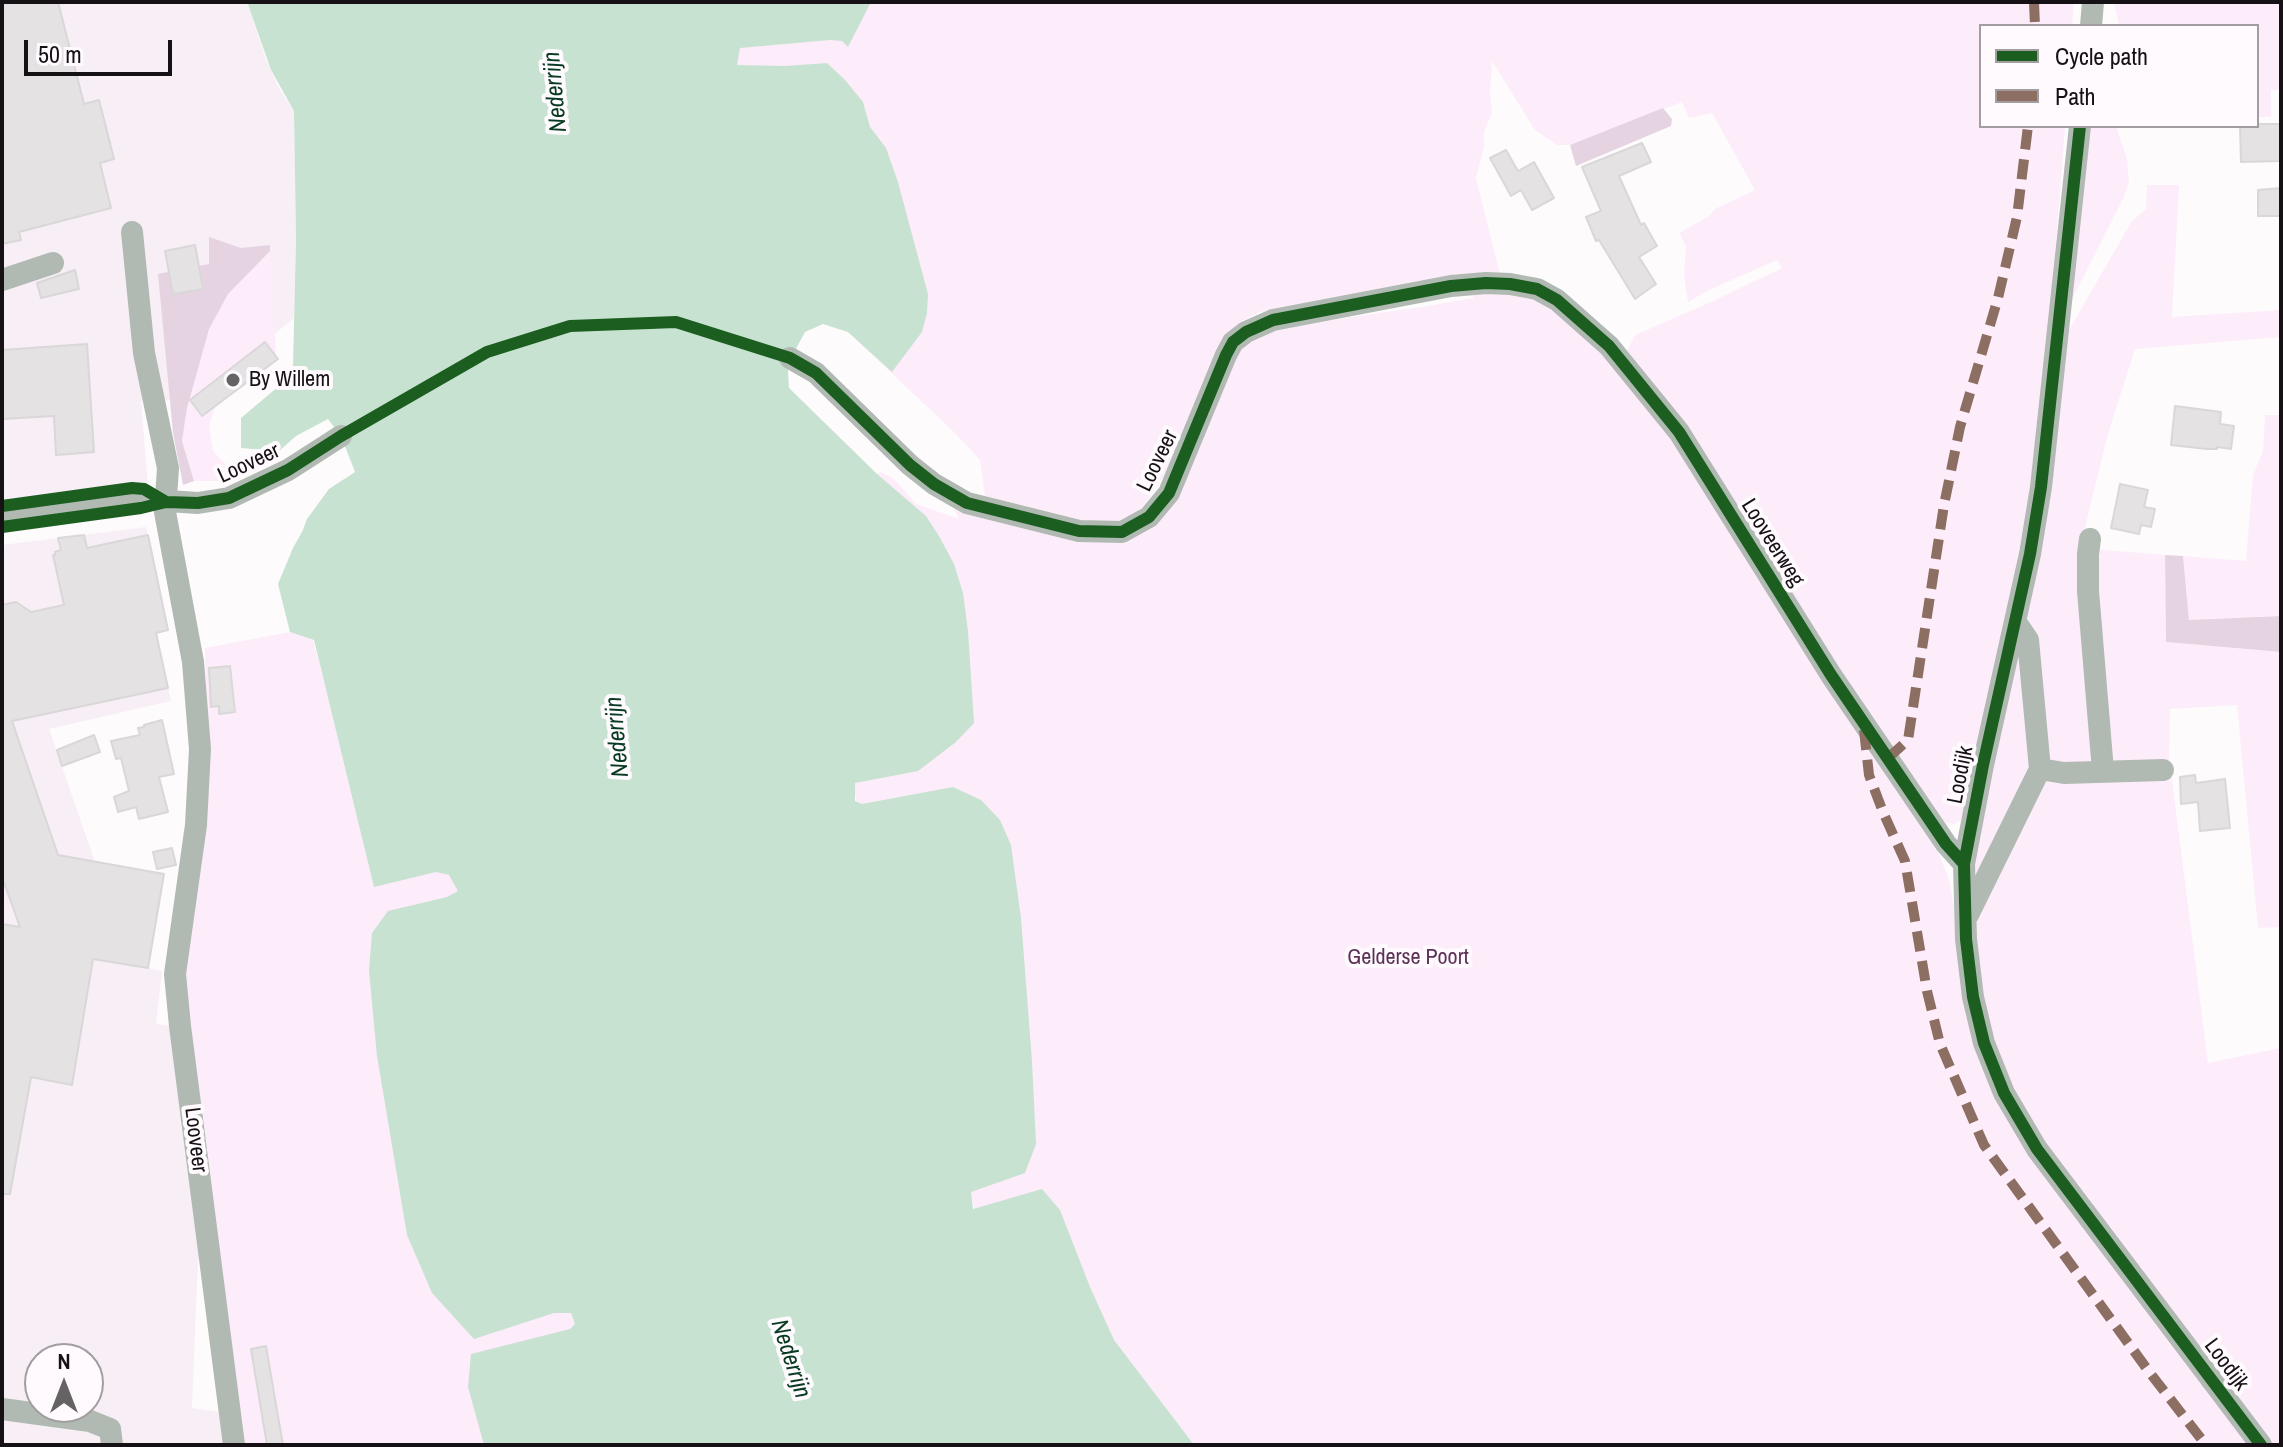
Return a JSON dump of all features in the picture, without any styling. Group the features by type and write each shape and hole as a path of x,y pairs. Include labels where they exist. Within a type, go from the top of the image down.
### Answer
{"street":[{"path":"2091,24 2093,2"},
{"name":"Loodijk","path":"2080,128 2041,487 2030,554 1964,864 1973,997 1984,1043 2004,1093 2037,1149 2261,1445"},
{"path":"132,232 144,353 168,468 166,502"},
{"path":"2,280 53,263"},
{"name":"Looveer","path":"790,358 816,373 910,465 934,484 967,503 1079,531 1122,532 1149,517 1169,493 1226,355 1233,342 1246,332 1273,320 1436,289 1486,283 1510,284"},
{"name":"Looveerweg","path":"1510,284 1537,289 1557,300 1609,346 1679,432 1831,675 1946,844 1964,864"},
{"name":"Looveer","path":"2,514 138,499 198,503 229,498 288,470 341,436"},
{"name":"Looveer","path":"166,502 165,512 193,662 200,749 196,825 175,974 234,1445"},
{"path":"2090,539 2088,591 2103,771"},
{"path":"1966,920 2040,769 2028,640 2015,621"},
{"path":"2040,769 2064,773 2163,770"},
{"path":"2,1409 90,1421 110,1429 112,1445"}],"shaded area":[{"path":"2,2 247,2 266,60 294,111 294,318 190,400 141,401 148,488 2,503"},
{"path":"1663,108 1672,119 1671,126 1576,166 1570,145"},
{"path":"209,237 241,248 270,245 270,251 228,294 209,329 187,408 182,441 194,481 183,485 173,433 158,274 209,264"},
{"path":"146,527 168,630 157,633 171,701 49,729 95,862 148,968 162,971 156,1024 175,1026 200,1208 192,1408 221,1412 225,1445 2,1445 2,545"},
{"path":"2165,555 2183,556 2189,620 2281,616 2281,652 2166,642"}],"green space":[{"path":"733,2 2074,2 2072,24 1979,24 1979,128 2065,128 2049,335 2026,517 1964,818 1954,824 1941,822 1626,353 1635,335 1782,268 1777,260 1688,302 1684,276 1686,246 1679,233 1709,216 1715,209 1755,190 1712,113 1689,118 1682,102 1570,145 1557,145 1535,130 1492,61 1492,113 1484,132 1484,147 1476,178 1500,274 1280,308 1259,312 1240,322 1224,339 1167,471 1145,504 1134,514 1114,524 1081,521 985,496 980,460 953,431 848,332 823,324 736,64"},
{"path":"2114,2 2281,2 2281,90 2271,90 2271,117 2259,117 2259,24 2119,24"},
{"path":"2086,128 2117,128 2127,159 2129,181 2124,197 2067,309"},
{"path":"2147,185 2179,185 2172,317 2281,310 2281,337 2135,349 2107,437 2080,548 2097,753 2089,768 2044,759 2025,613 2065,337 2132,221 2146,209"},
{"path":"270,251 276,355 265,368 215,407 209,426 213,451 227,465 242,473 224,481 194,481 182,441 187,408 209,329 228,294"},
{"name":"Gelderse Poort","path":"1501,291 1530,297 1588,337 1668,430 1939,854 1949,880 1980,1047 2251,1445 1054,1445 975,1210 856,799 787,386 877,474 881,472 894,479 916,504 959,519 952,505 1135,533 1242,346 1262,330 1428,306 1473,298 1473,294"},
{"path":"2265,415 2281,415 2281,616 2189,620 2183,556 2246,561 2253,475 2263,451"},
{"path":"2093,549 2165,555 2166,642 2281,652 2281,927 2258,928 2237,705 2170,709 2169,756 2208,1063 2281,1048 2281,1445 2272,1445 2019,1106 1982,1001 1974,913 2041,781 2108,768"},
{"path":"290,632 313,640 344,760 423,744 621,1445 243,1445 186,1004 186,942 206,705 205,648"},
{"path":"2018,638 2031,771 1973,893 1976,833"}],"water":[{"name":"Nederrijn","path":"247,2 871,2 848,47 842,41 830,40 740,48 737,65 827,63 845,80 863,102 870,127 886,148 928,294 922,332 892,372 848,332 823,324 805,332 788,370 789,388 877,474 926,516 954,564 963,593 974,723 956,742 918,771 855,783 855,801 862,804 953,787 981,800 1000,820 1011,845 1021,918 1036,1144 1025,1173 971,1192 973,1209 1042,1189 1060,1210 1114,1340 1194,1445 484,1445 468,1387 471,1354 570,1329 575,1324 571,1313 554,1313 474,1339 432,1293 407,1235 377,1056 369,971 372,933 388,911 447,897 458,891 449,875 436,872 374,887 314,640 290,632 278,584 307,519 329,489 355,472 341,436 328,419 296,436 279,451 241,448 241,418 279,386 293,366 296,239 294,111 271,70"}],"building":[{"path":"2,2 58,2 84,104 99,100 114,159 100,163 111,208 19,232 21,240 2,244"},
{"path":"2281,124 2281,161 2241,162 2240,128"},
{"path":"1642,143 1651,162 1619,176 1641,225 1644,223 1657,246 1639,257 1656,284 1635,299 1599,240 1596,241 1586,217 1601,211 1582,167"},
{"path":"1506,150 1518,171 1534,162 1554,198 1532,210 1521,190 1511,196 1490,158"},
{"path":"2281,188 2281,216 2258,216 2258,190"},
{"path":"195,245 203,289 173,294 165,251"},
{"path":"75,270 79,289 41,298 37,283"},
{"path":"265,342 278,359 202,416 190,400"},
{"path":"87,344 94,452 56,455 54,416 2,419 2,350"},
{"path":"2175,406 2221,412 2220,424 2234,426 2231,449 2171,445"},
{"path":"2120,484 2148,490 2144,507 2155,509 2151,527 2141,525 2139,534 2111,528"},
{"path":"84,535 87,548 148,535 168,630 156,633 168,688 12,721 58,855 164,874 148,968 93,959 72,1085 31,1077 10,1194 2,1194 2,924 20,927 2,877 2,605 16,602 31,612 64,605 53,555 61,550 58,538"},
{"path":"230,666 235,712 219,714 219,706 211,707 209,668"},
{"path":"162,720 174,774 159,777 168,812 139,819 136,807 118,812 114,797 129,791 121,758 116,759 111,741 140,735 138,728"},
{"path":"94,735 100,752 62,766 57,750"},
{"path":"2195,775 2196,783 2225,779 2230,828 2200,831 2198,802 2181,804 2180,777"},
{"path":"172,848 176,865 157,869 153,852"},
{"path":"266,1346 283,1445 267,1445 251,1349"}],"ferry route":[{"path":"349,432 487,352 570,326 676,322 780,355"}],"marked path":[{"path":"2034,2 2035,24"},
{"path":"1888,758 1908,740 1944,505 1960,427 1998,298 2017,217 2028,128"},
{"path":"1864,730 1869,775 1905,861 1927,991 1940,1044 1984,1145 2206,1445"}],"cycle path":[{"path":"2080,128 2041,487 2030,554 1964,864 1966,939 1973,997 1984,1043 2004,1093 2037,1149 2261,1445"},
{"path":"2,527 166,502 198,503 229,498 288,470 487,352 570,326 676,322 790,358 816,373 910,465 934,484 967,503 1079,531 1122,532 1149,517 1169,493 1226,355 1233,342 1246,332 1273,320 1451,286 1510,284 1537,289 1557,300 1609,346 1679,432 1831,675 1946,844 1964,864"},
{"path":"2,506 132,488 144,489 166,502"}],"place":[{"name":"By Willem","path":"233,380"}]}
